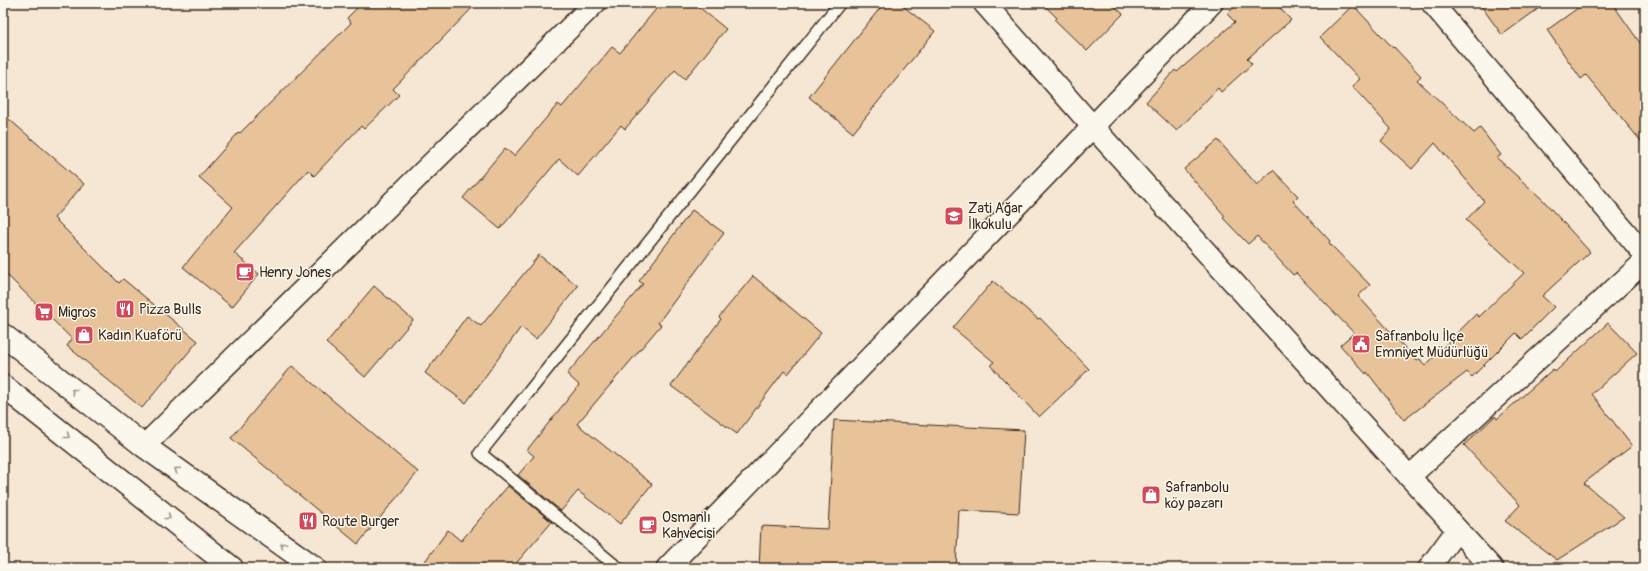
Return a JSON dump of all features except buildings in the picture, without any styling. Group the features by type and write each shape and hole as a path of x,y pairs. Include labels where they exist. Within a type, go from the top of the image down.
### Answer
{"street":[{"path":"144,446 595,3"},
{"path":"984,3 1093,127 1492,568"},
{"path":"667,568 1212,3"},
{"path":"1432,3 1645,254"},
{"path":"1409,476 1645,262"},
{"path":"3,335 144,446 315,568"},
{"path":"3,386 232,568"},
{"path":"1429,568 1457,530"}],"lane":[{"path":"618,568 480,453 840,3"}],"place":[{"name":"Zati Ağar İlkokulu","path":"954,216"},
{"name":"Henry Jones","path":"245,272"},
{"name":"Pizza Bulls","path":"125,309"},
{"name":"Migros","path":"44,312"},
{"name":"Kadın Kuaförü","path":"84,335"},
{"name":"Safranbolu İlçe Emniyet Müdürlüğü","path":"1361,344"},
{"name":"Safranbolu köy pazarı","path":"1151,495"},
{"name":"Route Burger","path":"308,521"},
{"name":"Osmanlı Kahvecisi","path":"648,525"}]}
